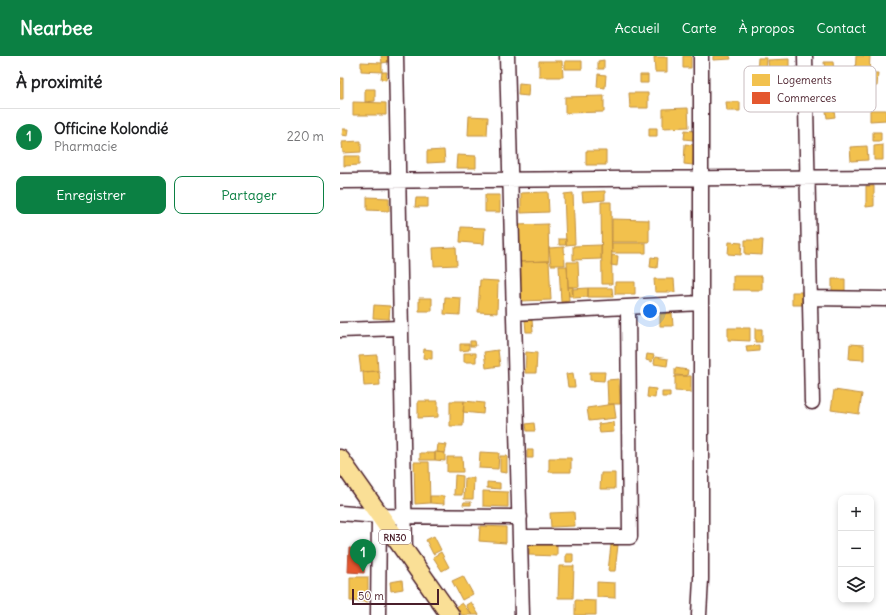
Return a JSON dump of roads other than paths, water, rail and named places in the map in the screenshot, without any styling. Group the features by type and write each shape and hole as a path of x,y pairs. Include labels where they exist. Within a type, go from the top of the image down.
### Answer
{"main road":[{"name":"RN30","path":"340,459 450,615"}],"street":[{"path":"396,56 405,552"},
{"path":"507,56 522,615"},
{"path":"699,615 701,579 701,56"},
{"path":"806,56 806,66"},
{"path":"807,112 812,402"},
{"path":"340,181 886,177"},
{"path":"810,298 886,299"},
{"path":"514,313 701,303"},
{"path":"520,538 630,537 628,307"},
{"path":"340,330 400,328"},
{"path":"340,513 379,516 520,517"},
{"path":"378,615 379,516"}],"place":[{"name":"Officine Kolondié","path":"363,572"}]}
